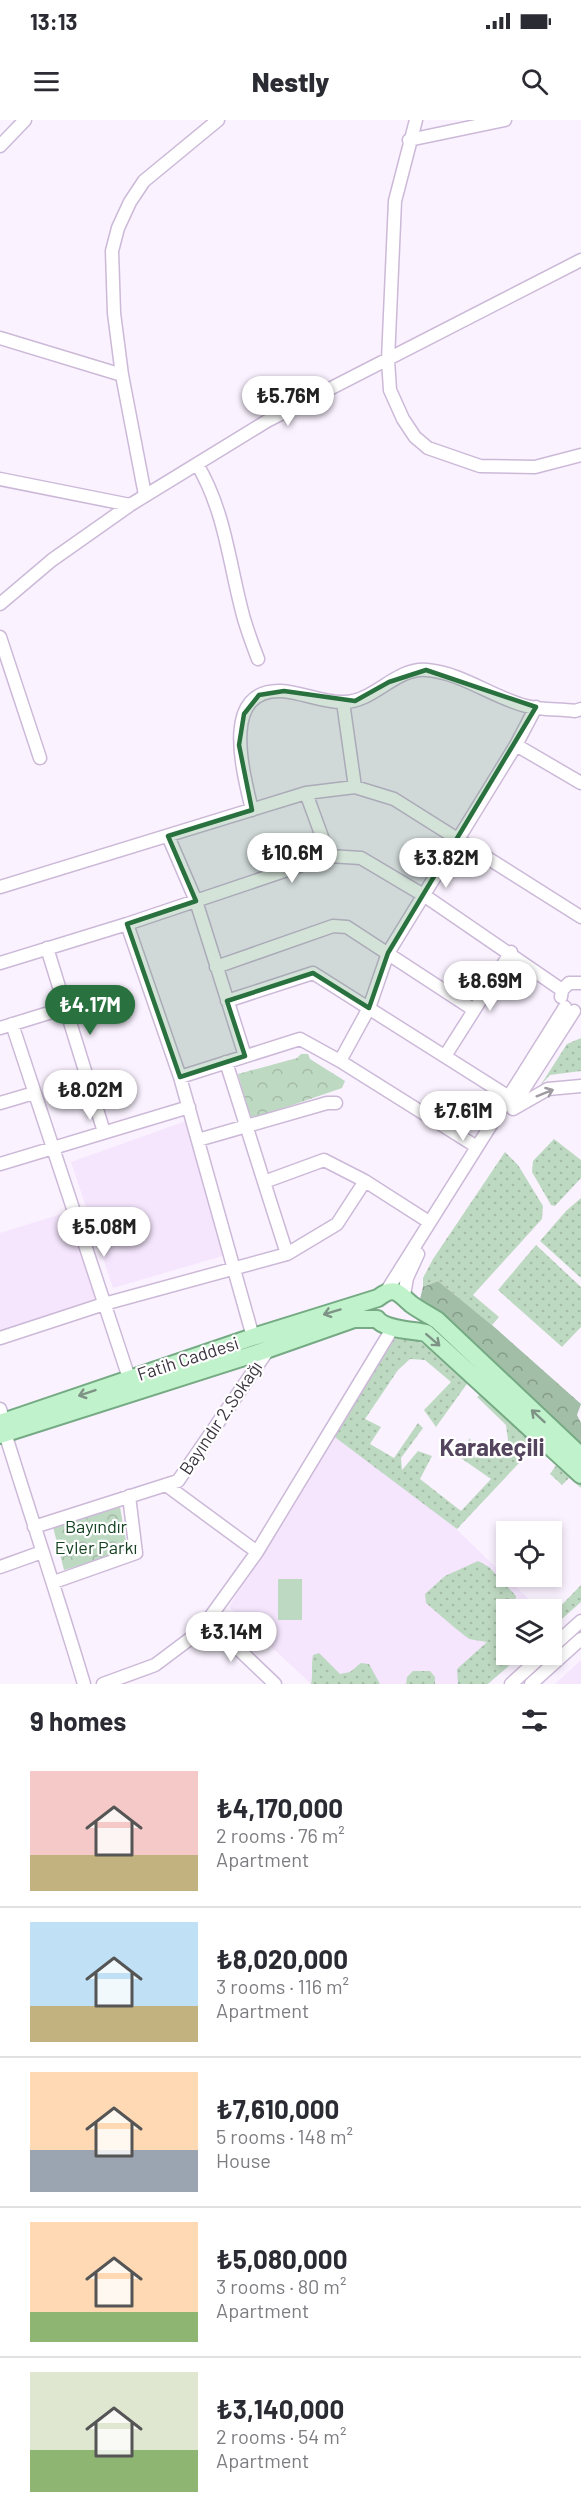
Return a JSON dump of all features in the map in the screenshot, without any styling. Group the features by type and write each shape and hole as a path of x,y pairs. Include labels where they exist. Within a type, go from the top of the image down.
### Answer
{"main road":[{"name":"Fatih Caddesi","path":"2,1424 129,1378 395,1291 437,1320 581,1456"},
{"path":"382,1295 374,1307 381,1324 426,1333 581,1475"},
{"path":"395,1328 407,1322 411,1313 407,1299"},
{"name":"Fatih Caddesi","path":"2,1424 268,1350 354,1319 377,1319"}],"street":[{"path":"0,146 25,120"},
{"path":"145,495 122,375 114,313 112,251 118,228 129,202 144,182 218,120"},
{"path":"416,120 395,201 388,360 390,390 394,400 415,437 428,448 480,466 535,467 581,455"},
{"path":"409,140 505,120"},
{"path":"0,604 52,560 129,505 267,421 581,260"},
{"path":"0,338 122,375"},
{"path":"197,464 211,488 218,507 244,618 258,659"},
{"path":"0,479 129,505"},
{"path":"0,637 40,758"},
{"path":"252,810 239,745 244,714 249,702 259,695 284,691 343,702 355,701 389,682 426,670 460,679 526,706 581,710"},
{"path":"343,702 355,787"},
{"path":"340,1061 369,1008 388,953 516,745 536,707"},
{"path":"516,745 581,783"},
{"path":"0,887 306,793 355,787 394,799 457,841 581,917"},
{"path":"306,793 329,856"},
{"path":"168,836 196,901 245,1056"},
{"path":"0,963 127,924 329,856 362,858 511,952 562,990"},
{"path":"127,924 180,1077 232,1270 253,1337"},
{"path":"216,967 333,926 347,927 474,1010"},
{"path":"46,948 104,1132"},
{"path":"445,1056 511,952"},
{"path":"226,1001 313,973 445,1056 510,1103"},
{"path":"382,1295 477,1147 576,1011 561,999 562,990 569,983 581,983"},
{"path":"65,1008 6,1026 34,1093 129,1378"},
{"path":"180,1077 300,1039 340,1061 477,1147"},
{"path":"226,1062 286,1254"},
{"path":"407,1299 407,1278 413,1261 510,1103 548,1089 581,1086"},
{"path":"0,1102 34,1093"},
{"path":"198,1140 327,1103 336,1103"},
{"path":"0,1164 189,1107"},
{"path":"264,1182 324,1160 365,1181 429,1222"},
{"path":"0,1338 104,1304 286,1254 337,1224 365,1181"},
{"path":"103,1684 155,1665 199,1632 257,1552 395,1328"},
{"name":"Bayındır 2.Sokağı","path":"34,1527 178,1481 268,1350"},
{"path":"2,1424 42,1552 54,1582 84,1684"},
{"path":"166,1485 257,1552"},
{"path":"54,1582 136,1553 129,1496"},
{"path":"0,1567 42,1552"},
{"path":"208,1620 275,1684"},
{"path":"562,1638 581,1621"},
{"path":"531,1684 581,1640"},
{"path":"512,1684 532,1665"}],"highlighted area":[{"path":"426,670 536,707 388,953 369,1008 313,973 227,1001 245,1056 180,1077 127,924 196,901 168,836 252,810 239,745 244,714 259,695 284,691 355,701 389,682"}],"shaded area":[{"path":"186,1121 226,1255 113,1288 71,1162"},
{"path":"65,1213 96,1298 93,1302 0,1332 0,1233"},
{"path":"332,1435 449,1522 496,1567 496,1587 516,1587 529,1599 496,1599 496,1665 510,1665 488,1684 311,1684 229,1607"},
{"path":"581,1660 581,1684 555,1684"}],"green space":[{"path":"581,1038 581,1071 550,1075 540,1086 567,1044"},
{"path":"301,1054 308,1054 310,1059 345,1081 342,1088 255,1118 249,1116 238,1074 297,1058"},
{"path":"554,1139 581,1160 581,1178 555,1206 551,1205 532,1172 533,1161"},
{"path":"505,1152 518,1165 543,1206 542,1219 473,1295 499,1317 492,1325 438,1281 423,1287 423,1278 433,1259"},
{"path":"581,1198 581,1278 540,1241 566,1211"},
{"path":"536,1245 581,1287 581,1327 562,1347 498,1290"},
{"path":"438,1281 492,1325 581,1404 577,1415 581,1423 581,1444 420,1299 423,1287"},
{"path":"397,1337 418,1341 427,1346 469,1381 436,1427 424,1410 451,1382 425,1360 410,1359 398,1370 365,1419 381,1427 370,1444 394,1458 418,1423 423,1428 401,1458 402,1470 418,1451 432,1456 420,1479 461,1511 491,1479 458,1456 470,1438 475,1458 509,1448 506,1425 477,1397 483,1392 536,1445 457,1529 332,1435 389,1340"},
{"path":"557,1464 581,1484 581,1488 569,1478 562,1485 550,1474"},
{"name":"Bayındır Evler Parkı","path":"120,1507 128,1552 64,1570 53,1527"},
{"path":"478,1561 489,1567 496,1575 496,1587 508,1587 516,1596 516,1599 496,1599 496,1665 510,1665 488,1684 458,1684 457,1669 487,1642 469,1639 426,1603 425,1594 445,1576"},
{"path":"278,1579 302,1579 302,1620 278,1620"},
{"path":"581,1585 581,1602 562,1619 562,1605"},
{"path":"319,1653 340,1674 350,1672 361,1663 369,1664 380,1684 311,1684 313,1655"},
{"path":"413,1671 430,1671 435,1677 435,1684 406,1684 407,1677"}],"district":[{"name":"Karakeçili","path":"492,1448"}]}
